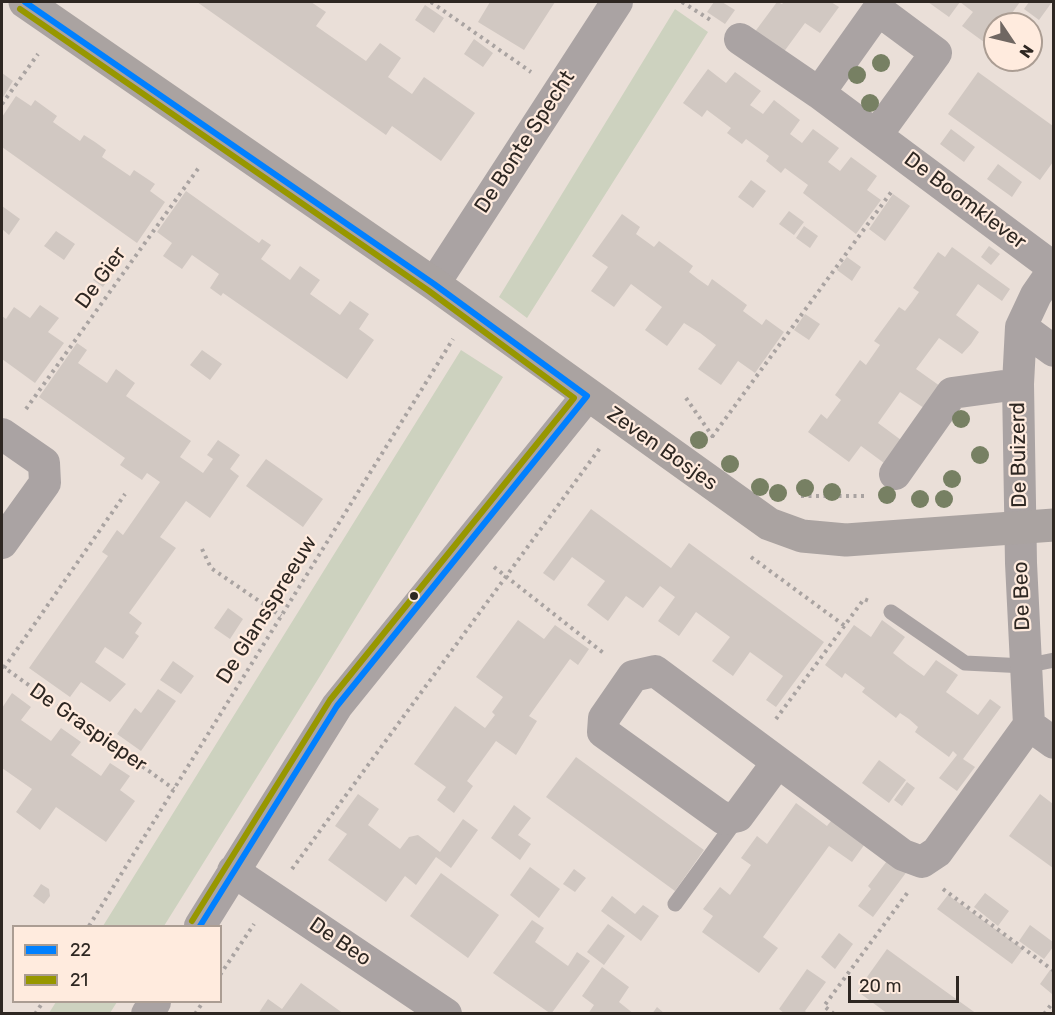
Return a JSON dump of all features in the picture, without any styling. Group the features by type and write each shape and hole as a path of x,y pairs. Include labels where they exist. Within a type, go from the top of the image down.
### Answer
{"street":[{"name":"Zeven Bosjes","path":"25,2 435,284 587,396 769,524 802,536 846,540 1053,525"},
{"name":"De Bonte Specht","path":"435,284 617,2"},
{"path":"819,93 881,6 936,52 877,134"},
{"name":"De Boomklever","path":"740,39 914,161 1053,268"},
{"name":"De Buizerd","path":"1020,526 1018,384 1020,327 1036,294 1053,268"},
{"path":"1020,327 1053,351"},
{"name":"De Buizerd","path":"895,474 952,393 1018,384"},
{"path":"201,925 337,706 587,396"},
{"path":"2,543 45,483 45,463 4,435"},
{"name":"De Beo","path":"1020,526 1039,663 1041,734"},
{"path":"767,755 738,816 724,819 603,732 604,717 633,676 655,671 920,866 937,852 1041,734"},
{"name":"De Beo","path":"233,871 446,1014"}],"lane":[{"path":"891,612 965,663 1039,663"},
{"path":"675,904 738,816"}],"path":[{"path":"431,2 558,91"},
{"path":"2,104 59,24"},
{"name":"De Gier","path":"4,435 221,136"},
{"path":"712,437 914,161"},
{"name":"De Glansspreeuw","path":"90,925 280,615 471,311"},
{"path":"686,398 712,437 722,444"},
{"path":"222,972 272,897 600,448"},
{"path":"795,496 878,496 895,474"},
{"path":"3,667 125,494"},
{"path":"467,546 633,676"},
{"path":"202,549 211,568 280,615"},
{"path":"767,755 864,599 891,612"},
{"name":"De Graspieper","path":"3,667 174,789"},
{"path":"834,1014 824,1006 917,879 920,866 1053,971"},
{"path":"1044,1014 1053,1001"}],"green space":[{"path":"675,9 708,32 527,318 499,297"},
{"path":"461,350 503,377 165,925 104,925"},
{"path":"55,1003 116,1003 110,1013 49,1013"}],"building":[{"path":"197,2 311,2 326,12 316,26 366,61 380,43 401,58 388,77 412,94 424,77 475,113 441,161 392,126 386,135"},
{"path":"490,2 555,2 524,50 478,22"},
{"path":"714,2 722,2 735,10 725,24 707,12"},
{"path":"777,2 782,4 784,2 831,2 839,7 820,33 805,23 783,53 754,33"},
{"path":"928,2 960,2 949,17"},
{"path":"960,2 1020,2 1013,12 983,12 983,41 962,26 973,12"},
{"path":"1029,2 1052,2 1043,14 1043,12 1028,12 1024,9"},
{"path":"425,5 444,18 434,33 415,20"},
{"path":"474,39 493,53 483,67 464,54"},
{"path":"708,69 726,83 735,72 761,91 750,105 763,114 774,100 800,120 790,134 802,143 813,129 839,148 828,162 840,171 851,157 877,176 867,190 881,200 856,234 803,193 808,185 785,168 781,173 766,161 769,156 746,139 742,144 727,133 731,128 707,110 702,117 683,103"},
{"path":"978,72 1053,126 1053,162 1040,180 948,114"},
{"path":"2,73 13,81 2,99"},
{"path":"16,96 31,106 35,100 57,116 53,122 80,141 84,135 106,150 102,157 130,176 134,170 155,184 150,191 165,202 137,243 2,147 2,117"},
{"path":"951,129 975,147 964,162 940,144"},
{"path":"998,164 1022,182 1012,197 987,179"},
{"path":"751,180 766,191 753,208 738,197"},
{"path":"186,191 259,243 262,239 271,245 261,259 290,280 300,266 320,280 310,294 340,315 350,301 369,314 359,329 374,340 347,379 223,293 221,296 210,288 219,274 192,255 182,269 163,256 172,243 157,232"},
{"path":"893,194 910,206 885,241 869,229"},
{"path":"2,206 20,219 9,235 2,229"},
{"path":"789,211 804,222 794,235 779,224"},
{"path":"622,214 640,227 636,234 654,247 659,241 693,266 689,272 698,279 708,286 712,279 747,305 743,311 762,325 766,319 784,332 755,373 738,361 721,385 698,369 716,345 700,333 684,323 667,346 645,330 662,307 631,284 614,307 591,291 608,267 592,256"},
{"path":"804,226 818,236 810,248 796,238"},
{"path":"56,231 75,244 64,260 44,246"},
{"path":"989,246 1000,254 991,265 981,257"},
{"path":"952,247 1010,289 1002,301 978,284 956,315 979,332 971,344 962,354 939,338 916,369 940,386 924,408 900,392 878,423 901,440 884,463 861,446 849,462 808,432 821,414 827,419 841,400 835,395 860,360 866,365 880,345 874,341 899,307 905,311 912,302 919,292 913,288 938,252 945,257"},
{"path":"847,257 861,267 852,281 837,270"},
{"path":"104,264 114,271 103,287 93,280"},
{"path":"40,305 59,318 48,332 64,343 35,383 2,359 2,316 6,319 14,307 30,318"},
{"path":"805,314 820,324 809,340 794,330"},
{"path":"77,343 87,350 78,363 107,383 116,369 135,383 126,396 191,441 180,457 203,473 213,459 207,455 218,440 240,455 230,469 239,476 210,518 186,501 160,537 176,548 129,613 142,623 135,633 139,636 123,659 105,647 95,662 126,684 110,702 81,682 70,697 29,668 108,556 102,552 117,530 123,535 160,482 147,473 142,480 120,465 125,458 39,397"},
{"path":"202,350 222,364 210,380 190,365"},
{"path":"266,459 323,499 303,527 246,486"},
{"path":"591,509 671,568 689,543 824,642 776,707 766,700 783,676 750,652 733,676 712,661 730,637 696,612 679,636 658,621 675,597 660,586 643,608 626,596 608,621 587,605 605,581 572,557 554,581 543,573"},
{"path":"228,608 243,619 230,639 214,628"},
{"path":"518,620 544,639 555,625 589,649 578,665 570,659 529,716 537,721 516,755 496,741 467,781 473,786 454,813 437,800 446,787 414,764 455,706 485,728 495,715 492,712 503,697 476,677"},
{"path":"882,620 905,637 893,653 907,664 924,676 936,660 958,675 946,692 978,715 990,699 1001,707 963,759 975,767 957,791 939,778 957,755 953,751 949,757 915,732 918,727 909,719 900,713 896,718 862,692 865,688 845,673 842,678 825,665 854,625 871,637"},
{"path":"173,661 194,676 181,694 160,680"},
{"path":"158,689 176,701 141,751 117,734 135,708 141,713"},
{"path":"12,693 31,707 21,720 51,741 61,728 81,742 71,755 101,776 110,763 130,776 120,790 135,801 106,842 56,807 40,830 16,812 32,789 2,768 2,708"},
{"path":"576,757 704,850 675,891 546,797"},
{"path":"879,760 906,780 889,803 862,783"},
{"path":"907,782 915,788 902,806 894,800"},
{"path":"358,794 379,809 368,825 400,849 409,837 418,835 440,852 463,819 478,830 451,868 436,857 416,885 405,876 386,902 328,860 347,834 335,826"},
{"path":"1040,794 1053,804 1053,868 1009,836"},
{"path":"796,803 827,826 834,817 867,841 852,862 829,846 763,937 778,948 759,973 702,932 713,916 703,909 720,887 730,895 751,865 741,858 757,836 767,844"},
{"path":"514,805 531,818 518,835 531,844 520,860 491,838"},
{"path":"890,857 908,870 873,917 858,906 871,889 868,886"},
{"path":"530,867 560,889 539,918 510,895"},
{"path":"574,869 586,878 575,892 563,884"},
{"path":"441,873 499,915 468,958 410,916"},
{"path":"41,884 49,889 50,896 44,904 33,896"},
{"path":"985,893 1009,911 998,926 974,907"},
{"path":"948,895 1023,949 1012,964 937,909"},
{"path":"612,896 635,914 643,905 659,916 641,941 601,911"},
{"path":"532,920 544,928 535,942 568,966 577,952 590,961 551,1014 493,973"},
{"path":"608,924 625,936 604,965 587,952"},
{"path":"1030,925 1053,942 1053,947 1044,959 1019,941"},
{"path":"839,933 853,944 835,969 821,957"},
{"path":"887,949 977,1014 888,1014 857,991"},
{"path":"602,967 629,987 619,1002 634,1014 588,1014 594,1005 582,996"},
{"path":"807,969 826,982 805,1011 808,1014 785,1014 779,1009"},
{"path":"1050,970 1053,972 1052,994 1040,984"},
{"path":"301,983 344,1014 258,1014 268,999 282,1009"},
{"path":"657,1007 665,1014 652,1014"}],"transit line":[{"name":"22","path":"25,2 434,284 587,396 337,706 201,925"},
{"name":"21","path":"20,9 429,291 574,398 330,700 192,921"}]}
